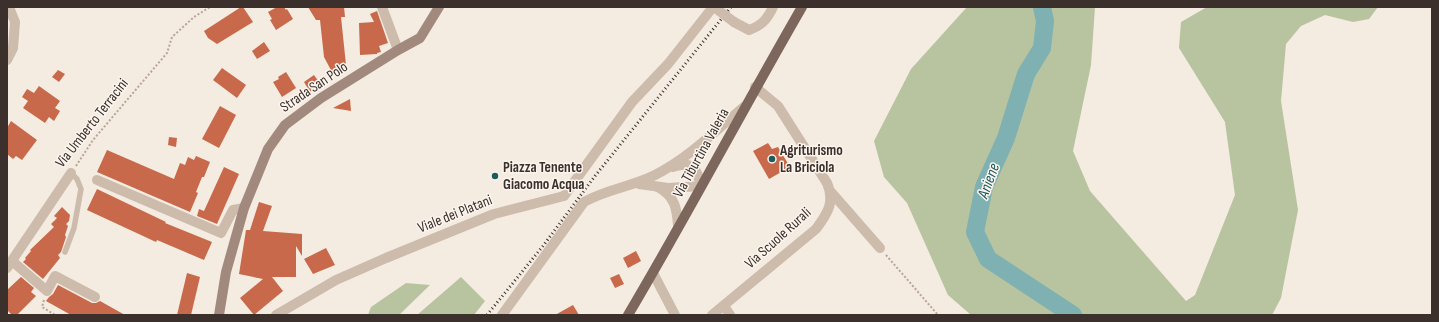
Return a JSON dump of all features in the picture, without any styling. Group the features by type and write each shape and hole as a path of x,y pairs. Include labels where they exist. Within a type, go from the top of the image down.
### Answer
{"main road":[{"name":"Via Tiburtina Valeria","path":"628,315 653,273 755,87 802,7"}],"street":[{"path":"7,60 13,48 16,22 8,7"},
{"path":"382,7 386,14 398,50"},
{"name":"Strada San Polo","path":"219,315 226,272 244,208 268,149 285,124 322,98 398,50 420,38 439,7"},
{"name":"Viale dei Platani","path":"276,315 336,280 386,258 494,214 564,196 632,102 668,64 715,8 734,22 749,30 759,26 769,16 773,7"},
{"path":"755,87 778,106 827,183 831,192 880,248"},
{"path":"502,315 584,202 597,195 638,184 666,169 700,144 745,106"},
{"path":"638,184 668,188 701,186 697,171 690,165 681,165 666,169"},
{"name":"Via Umberto Terracini","path":"9,265 71,173"},
{"path":"97,180 221,233 233,210 244,208"},
{"path":"654,186 663,190 674,203 677,208 678,226"},
{"name":"Via Scuole Rurali","path":"712,315 816,228 828,210 831,200 831,192"},
{"path":"9,265 47,291 55,276 95,297"},
{"path":"653,273 675,315"},
{"path":"724,306 730,315"}],"lane":[{"path":"65,252 74,228 81,189 77,179 71,173"}],"path":[{"name":"Via Umberto Terracini","path":"71,173 93,140 166,52 172,37 194,17 210,7"},
{"path":"880,248 938,315"},
{"path":"47,291 42,307 55,315"}],"green space":[{"path":"967,7 1095,7 1091,65 1073,151 1090,191 1186,301 1195,295 1235,195 1225,122 1179,48 1181,22 1207,7 1378,7 1369,19 1353,22 1325,15 1301,26 1286,44 1281,101 1298,210 1281,298 1272,315 971,315 948,295 907,203 884,177 874,141 911,69"},
{"path":"461,277 485,301 474,315 417,315"},
{"path":"406,283 430,285 399,315 368,315 371,307"}],"building":[{"path":"243,7 253,22 217,44 208,38 204,31"},
{"path":"277,7 284,7 286,10 287,9 293,19 276,30 270,20 272,19 268,12"},
{"path":"308,7 344,7 345,17 341,17 346,65 332,72 324,57 320,20 316,20"},
{"path":"377,11 388,43 379,46 381,52 377,54 360,55 359,23 374,22 370,14"},
{"path":"264,42 270,51 257,59 252,51"},
{"path":"222,68 246,85 237,98 213,80"},
{"path":"58,70 65,74 59,82 52,77"},
{"path":"286,72 296,88 282,97 273,82 279,79 278,77"},
{"path":"314,75 321,85 310,92 304,82"},
{"path":"39,86 60,101 55,108 60,111 54,121 49,117 45,123 23,108 28,101 22,97 27,89 34,93"},
{"path":"350,99 351,111 333,108"},
{"path":"220,106 236,115 219,148 202,139"},
{"path":"11,121 37,140 22,160 16,156 13,159 7,154 7,128"},
{"path":"169,137 177,138 176,147 168,145"},
{"name":"Agriturismo La Briciola","path":"768,143 772,149 778,147 790,167 769,179 753,151"},
{"path":"107,150 174,179 180,163 185,165 188,157 194,160 196,156 210,162 196,192 198,193 190,212 97,172"},
{"path":"224,167 239,174 217,224 197,216 199,209 204,211"},
{"path":"97,189 166,222 165,223 212,242 204,260 157,240 156,242 87,210"},
{"path":"259,202 272,206 263,231 302,234 302,256 296,246 296,277 272,277 283,291 254,315 240,298 263,279 239,274 246,230 250,230"},
{"path":"62,207 70,215 69,221 66,224 68,226 65,235 66,237 61,252 58,255 60,258 43,279 23,262 31,251 30,250 54,227 51,224 57,218 54,216"},
{"path":"326,248 335,265 313,274 304,259"},
{"path":"636,251 641,261 628,268 623,258"},
{"path":"187,273 200,277 191,315 177,315"},
{"path":"619,274 624,284 615,288 610,278"},
{"path":"21,277 34,288 31,292 36,296 17,315 12,315 7,310 7,290"},
{"path":"58,285 92,303 100,301 125,315 71,315 46,301 53,294"},
{"path":"573,305 579,315 555,315"}],"waterway":[{"name":"Aniene","path":"1042,7 1045,21 1042,48 1026,74 1006,138 984,187 975,232 988,259 1073,315"}],"railway":[{"path":"487,315 543,246 595,176 731,7"}],"place":[{"name":"Agriturismo La Briciola","path":"772,159"},
{"name":"Piazza Tenente Giacomo Acqua","path":"495,176"}]}
